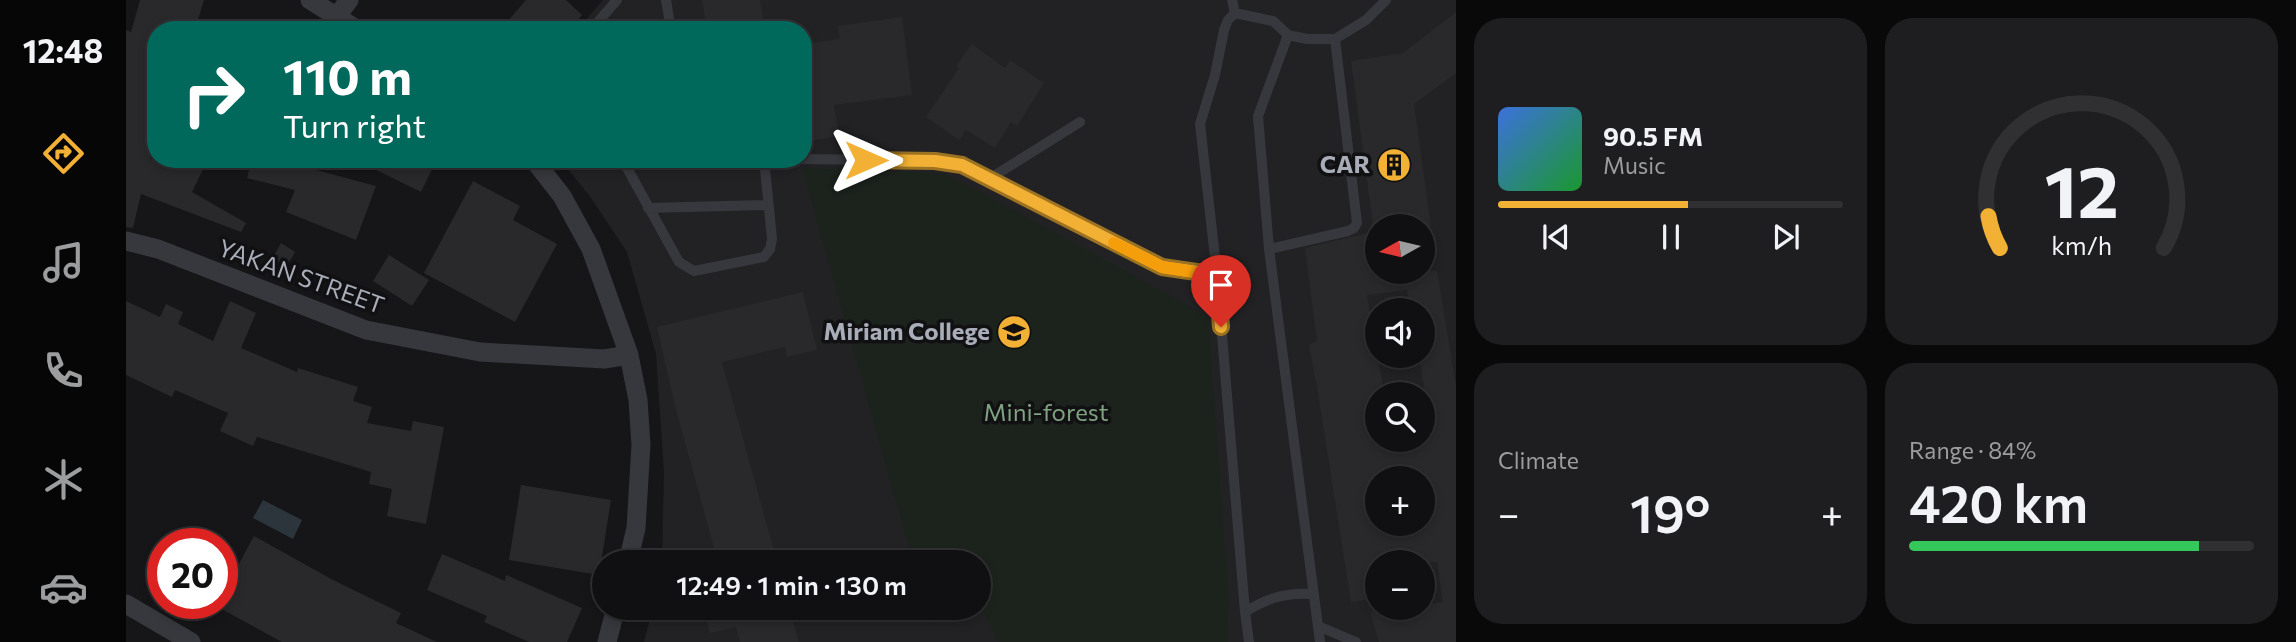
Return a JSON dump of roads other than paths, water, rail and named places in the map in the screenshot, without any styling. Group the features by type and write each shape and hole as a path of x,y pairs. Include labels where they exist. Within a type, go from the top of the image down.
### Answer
{"street":[{"path":"310,0 343,8"},
{"path":"540,168 562,196 591,249 629,355 638,400 641,445 636,528 631,550"},
{"name":"YAKAN STREET","path":"126,241 158,249 366,330 480,352 604,359 629,355"},
{"path":"126,604 191,642"},
{"path":"607,642 613,620"}],"lane":[{"path":"599,21 617,0"},
{"path":"666,0 670,21"},
{"path":"1232,0 1235,13"},
{"path":"1235,13 1273,21 1288,35 1307,39 1335,39 1366,20 1386,0"},
{"path":"1235,13 1224,30 1215,75 1200,124 1217,275 1249,642"},
{"path":"1288,35 1258,116 1269,249 1320,642"},
{"path":"1269,249 1348,230 1354,228 1357,223 1335,39"},
{"path":"989,179 1080,122"},
{"path":"812,159 935,161 962,165 1162,267 1217,275"},
{"path":"627,168 679,262 694,271 764,257 770,249 772,239 765,168"},
{"path":"648,208 768,205"},
{"path":"1245,612 1260,602 1277,596 1313,594"},
{"path":"1318,626 1356,642"}],"place":[{"name":"CAR","path":"1394,165"},
{"name":"Miriam College","path":"1014,332"}],"park label":[{"name":"Mini-forest","path":"1046,413"}]}
